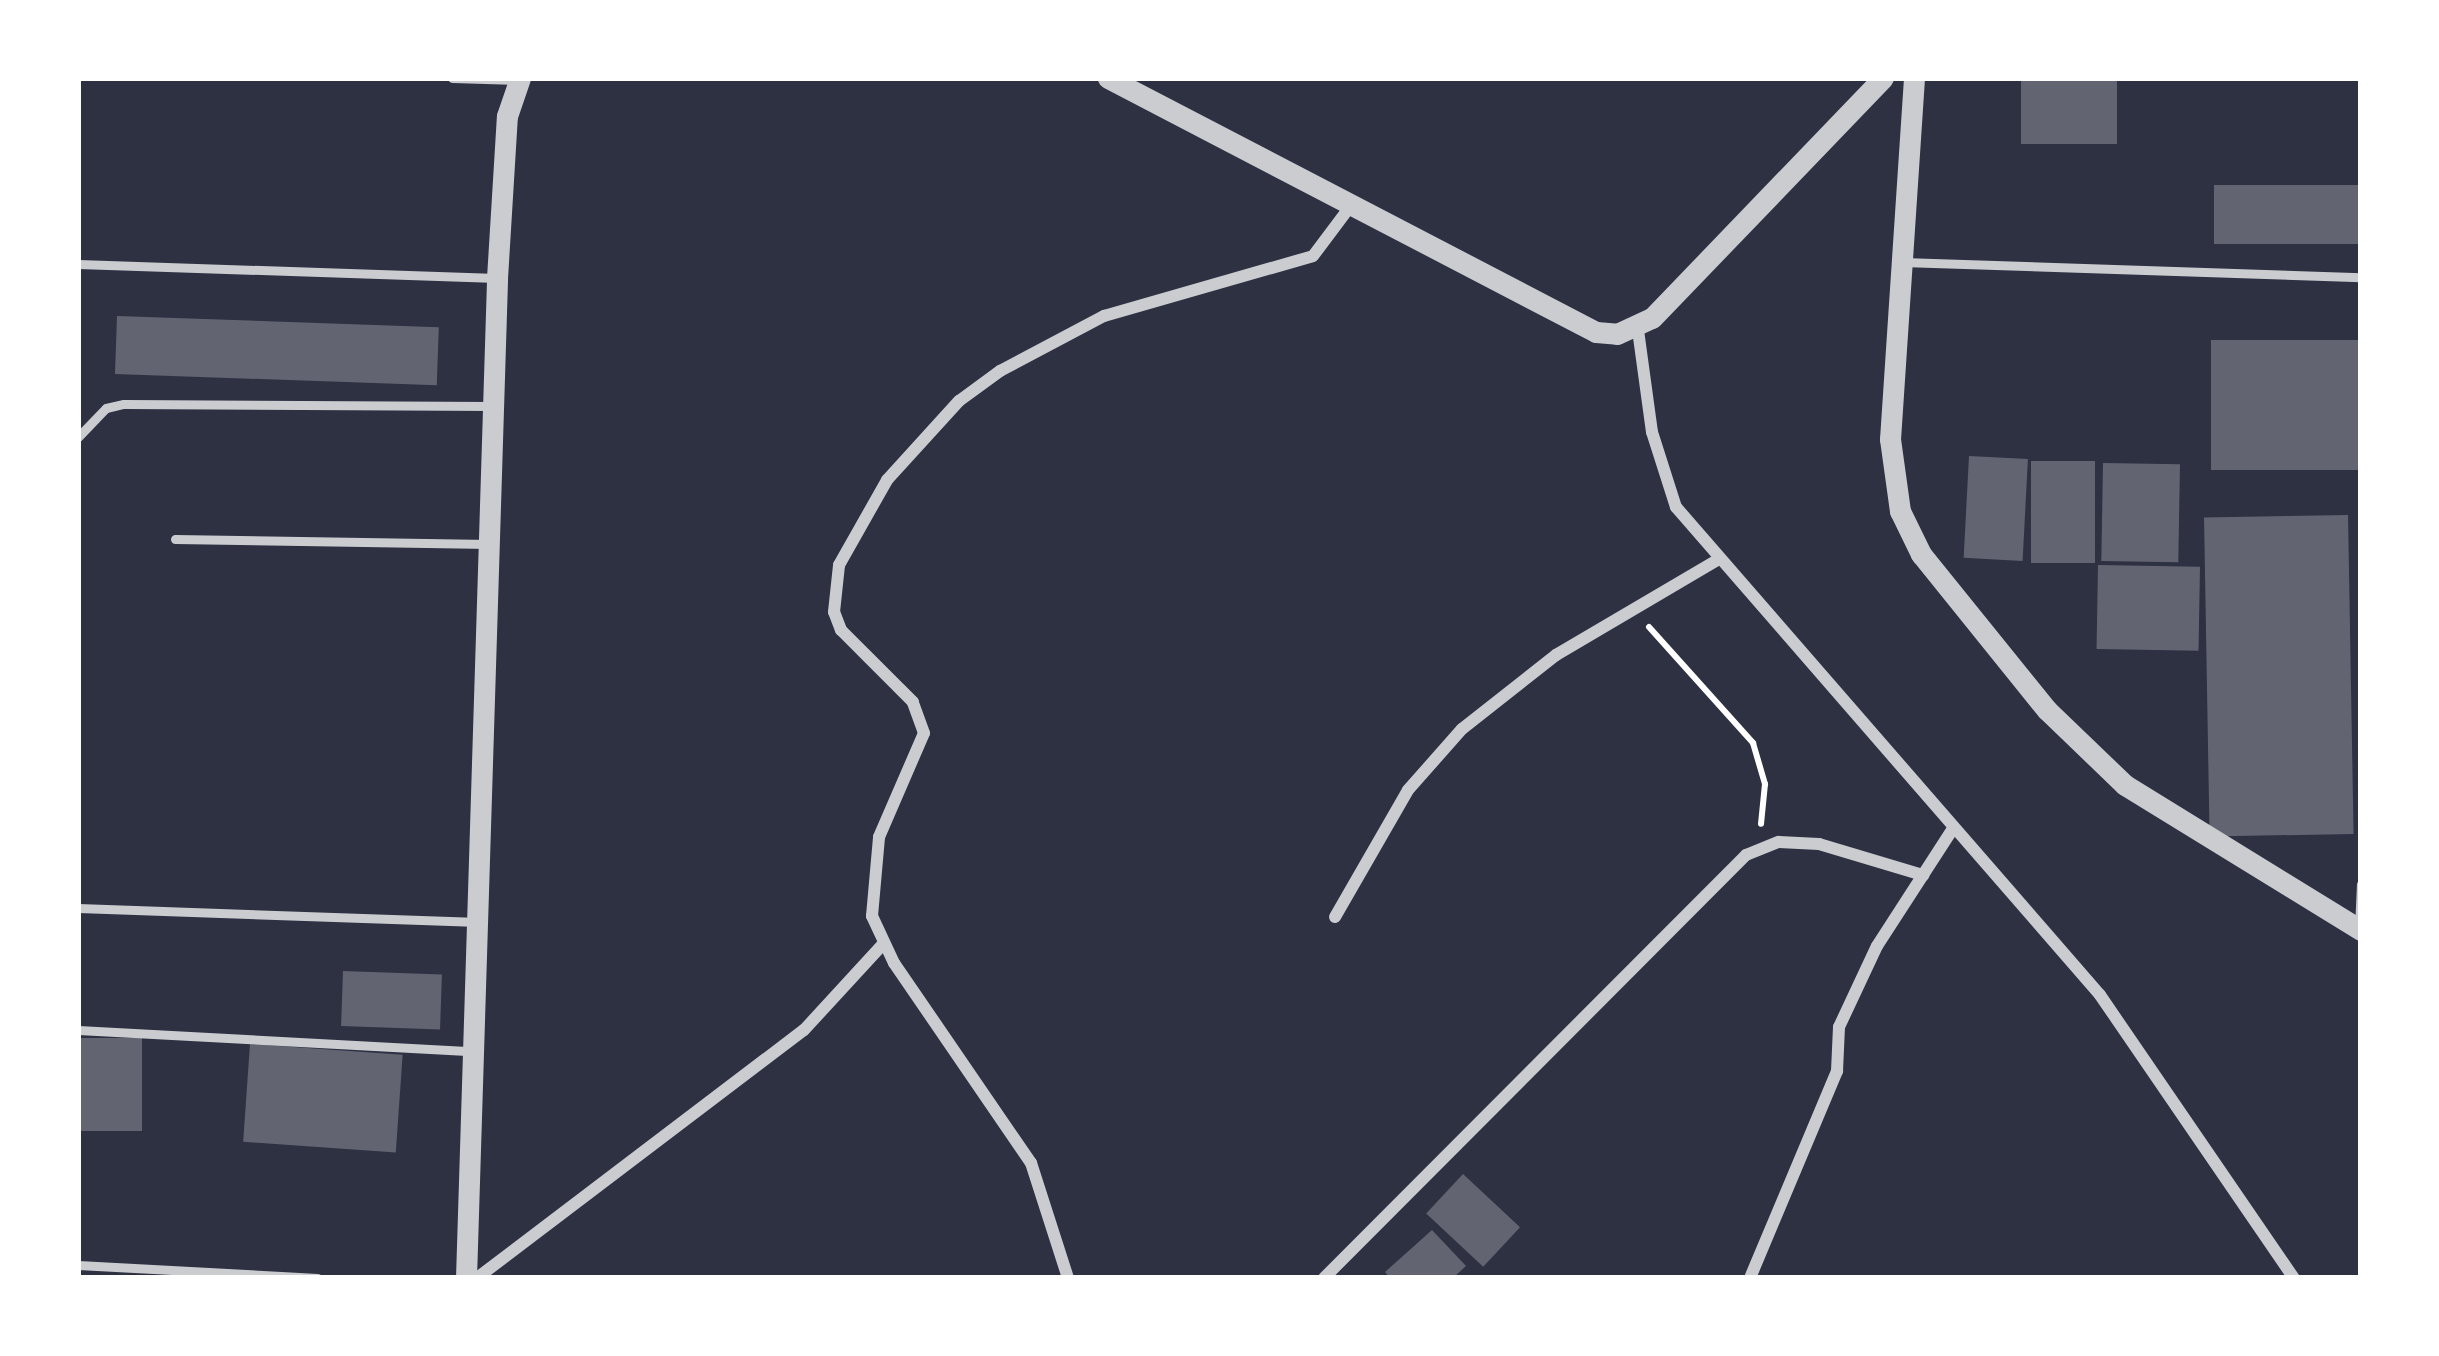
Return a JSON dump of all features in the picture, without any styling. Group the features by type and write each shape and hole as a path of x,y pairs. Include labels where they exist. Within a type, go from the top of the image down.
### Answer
{"street":[{"path":"1108,78 1596,332 1638,330 1883,78"},
{"path":"1914,78 1891,467 1900,511 1948,595 2125,785 2360,929"},
{"path":"466,1278 472,922 497,278 507,116 519,79"},
{"path":"1068,1278 1036,1174 883,944 872,916 873,862 923,734 913,702 841,630 834,611 839,566 855,525 919,443 1000,370 1104,316 1313,256 1352,203"},
{"path":"1638,330 1660,470 1676,506 1952,830 2100,995 2294,1278"},
{"path":"1335,917 1431,761 1506,690 1719,559"},
{"path":"1750,1278 1837,1070 1839,1027 1952,830"},
{"path":"1324,1278 1759,847 1819,844 1923,874"},
{"path":"477,1278 719,1100 804,1030 883,944"}],"lane":[{"path":"452,78 519,79"},
{"path":"1902,262 2361,277"},
{"path":"78,264 497,278"},
{"path":"78,437 106,408 124,404 494,406"},
{"path":"175,539 489,544"},
{"path":"2360,929 2361,884"},
{"path":"78,908 472,922"},
{"path":"78,1030 471,1051"},
{"path":"78,1264 318,1278"}],"path":[{"path":"1635,610 1753,743 1765,784 1759,847"}],"building":[{"path":"2021,78 2117,78 2117,144 2021,144"},
{"path":"2214,185 2361,185 2361,244 2214,244"},
{"path":"117,316 439,327 437,385 115,374"},
{"path":"2211,340 2361,340 2361,470 2211,470"},
{"path":"1969,456 2028,459 2023,561 1964,558"},
{"path":"2031,461 2095,461 2095,563 2031,563"},
{"path":"2103,463 2180,464 2178,562 2101,561"},
{"path":"2348,515 2354,834 2210,836 2204,518"},
{"path":"2098,565 2200,567 2199,651 2097,649"},
{"path":"343,971 442,974 440,1029 341,1026"},
{"path":"78,1038 142,1038 142,1131 78,1131"},
{"path":"250,1044 403,1055 396,1152 243,1142"},
{"path":"1463,1174 1520,1227 1483,1267 1426,1213"},
{"path":"1432,1230 1466,1266 1453,1278 1390,1278 1385,1272"}]}
